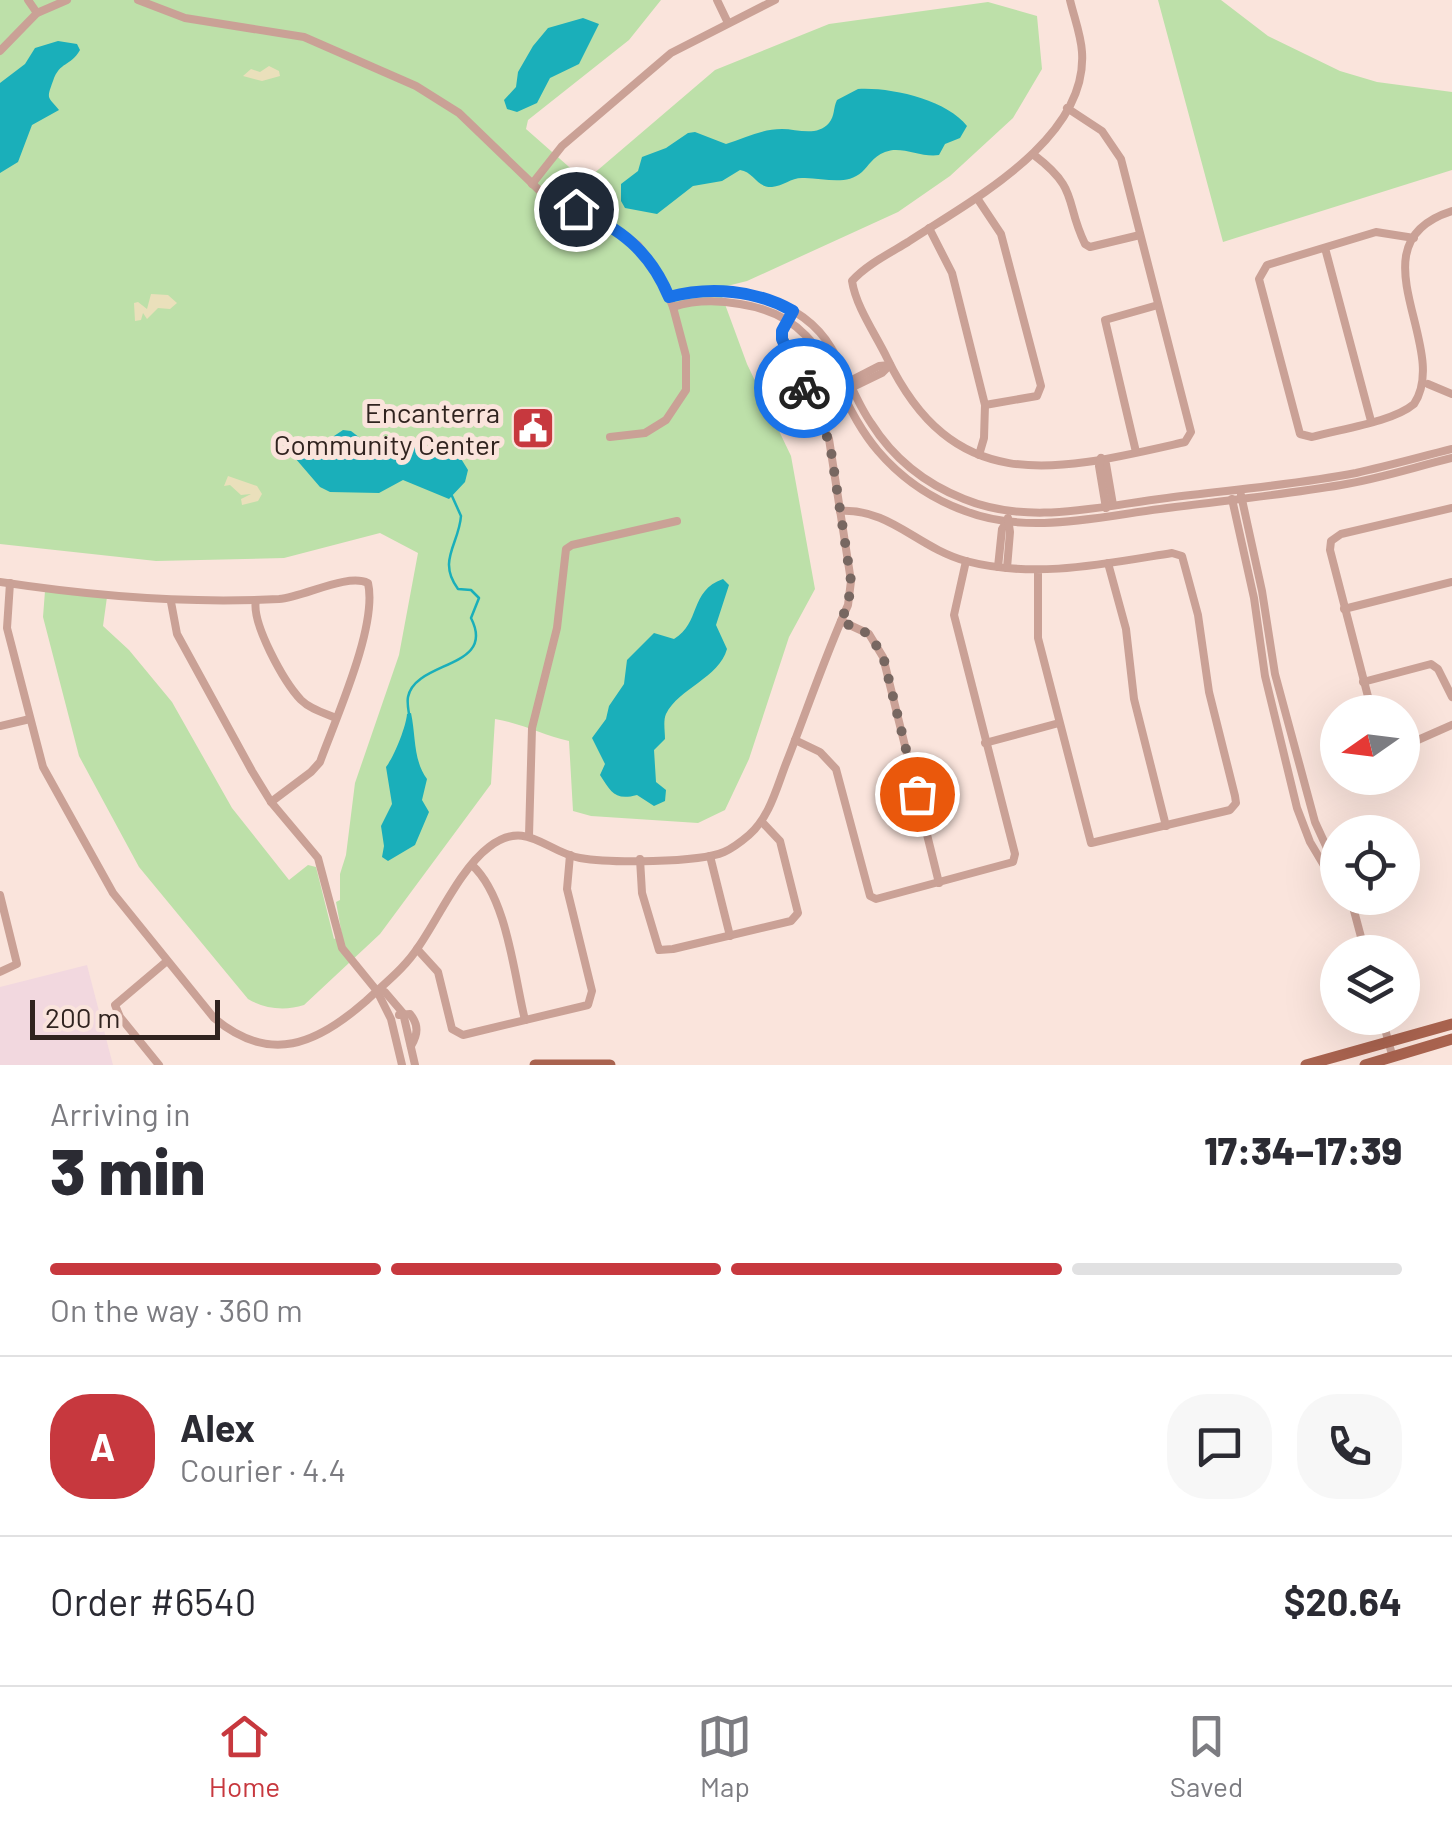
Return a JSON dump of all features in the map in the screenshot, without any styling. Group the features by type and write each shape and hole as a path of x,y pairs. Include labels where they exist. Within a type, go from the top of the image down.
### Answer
{"main road":[{"path":"1306,1065 1390,1048 1452,1024"},
{"path":"1365,1065 1452,1039"},
{"path":"535,1065 610,1065"}],"street":[{"path":"28,0 37,13"},
{"path":"0,51 37,13 66,0"},
{"path":"138,0 184,18 304,37 416,86 459,114 532,184 557,202 625,234 651,262 669,297 686,356 686,390 666,420 656,427 636,436 610,437"},
{"path":"717,0 728,24"},
{"path":"532,184 562,146 670,53 775,0"},
{"path":"1067,108 1092,123 1113,144 1120,159 1192,432 1190,438 1136,452 1032,468 992,461 935,428 912,402 890,366 852,281 1034,155 1067,108 1080,76 1082,55 1070,0"},
{"path":"1034,155 1067,188 1085,244 1097,246 1140,235"},
{"path":"977,198 1001,234 1041,393 986,405"},
{"path":"1429,338 1411,265 1414,238 1424,222 1452,211"},
{"path":"929,228 952,273 986,405 984,438 978,455"},
{"path":"1414,238 1376,232 1267,265 1258,279 1300,434 1312,437 1400,413 1413,405 1428,384 1434,366"},
{"path":"1325,248 1371,421"},
{"path":"669,297 696,291 768,299 790,315 816,344 877,433 919,475 964,500 1008,517 1352,484 1452,458"},
{"path":"672,307 697,300 755,306 790,315"},
{"path":"1136,452 1105,320 1158,305"},
{"path":"272,802 320,762 360,649 368,584 349,580 308,594 256,600 171,602 5,582 7,628 43,767 104,879 222,1025 238,1037 259,1044 292,1046 338,1026 417,949 472,865 499,840 529,836 570,855 590,859 710,856 732,847 762,822 848,606 851,581 829,439 784,349 782,331 790,315"},
{"path":"846,387 890,366"},
{"path":"1428,384 1452,394"},
{"path":"1236,494 1356,473 1452,448"},
{"path":"1101,458 1106,464 1110,510"},
{"path":"1236,494 1262,591 1275,674 1320,833"},
{"path":"1236,494 1265,676 1306,835 1320,859"},
{"path":"1367,695 1330,550 1331,541 1341,534 1451,506 1452,520"},
{"path":"840,511 868,512 933,549 966,561 1002,567 1038,570 1172,553 1182,556 1198,615 1209,692 1236,803 1230,810 1091,843 1036,629 1038,570"},
{"path":"1002,567 1010,532 1008,517"},
{"path":"529,836 532,728 557,628 566,549 678,521"},
{"path":"795,740 820,752 836,768 870,896 876,899 1013,862 1015,854 954,615 966,561"},
{"path":"1108,563 1126,629 1137,710 1166,826"},
{"path":"1344,609 1452,582"},
{"path":"256,600 254,608 266,644 293,689 302,701 336,718"},
{"path":"171,602 183,646 272,802 318,858 342,948 377,991 391,1019 402,1065"},
{"path":"840,621 869,634 883,656 939,882"},
{"path":"1364,682 1430,664 1438,669 1452,697"},
{"path":"0,726 30,719"},
{"path":"985,742 1059,723"},
{"path":"1420,739 1452,724"},
{"path":"1284,758 1298,753"},
{"path":"640,859 640,880 659,950 790,921 798,913 780,841 762,822"},
{"path":"417,949 438,972 452,1029 457,1034 588,1005 592,992 567,889 570,855"},
{"path":"710,856 730,936"},
{"path":"472,865 495,898 526,1020"},
{"path":"0,895 17,964 0,972"},
{"path":"159,1065 115,1005 167,961"},
{"path":"377,991 384,992 402,1014 415,1065"},
{"path":"391,1019 402,1014"},
{"path":"1387,1035 1390,1048"}],"shaded area":[{"path":"87,965 113,1065 0,1065 0,987"}],"green space":[{"path":"0,0 661,0 629,40 528,120 526,129 585,181 715,70 829,24 988,2 1037,16 1042,69 1013,118 950,176 898,212 747,281 719,288 747,364 791,456 815,589 789,637 749,759 725,810 698,823 591,816 573,811 569,741 495,719 491,784 380,934 304,1005 275,1008 248,999 139,867 79,756 43,617 45,591 107,597 103,626 129,650 172,702 232,808 289,880 308,865 316,867 334,939 342,935 336,902 340,900 340,874 355,783 399,655 418,553 380,533 284,558 156,561 0,544"},
{"path":"1158,0 1221,0 1268,36 1340,71 1377,82 1452,92 1452,170 1223,242"}],"sand":[{"path":"269,66 279,71 280,76 262,81 243,76 251,69 260,72"},
{"path":"151,294 168,295 177,303 170,309 158,308 147,319 143,313 141,320 135,321 134,303 147,309"},
{"path":"228,476 257,486 262,494 258,501 242,505 241,499 251,494 241,495 230,485 224,486"}],"water":[{"path":"583,18 599,24 579,64 550,78 537,103 517,112 507,109 504,100 516,87 518,72 548,28"},
{"path":"58,41 77,44 80,50 59,70 51,87 49,97 59,110 32,125 18,162 0,173 0,83 25,64 35,48"},
{"path":"858,89 886,90 932,102 967,126 960,138 945,144 939,155 891,150 848,179 798,178 767,187 740,170 722,181 693,186 657,214 625,208 621,201 621,184 638,171 642,157 666,148 688,133 726,144 767,130 819,130 831,120 837,100"},
{"path":"343,430 351,431 377,451 412,440 440,455 460,457 468,470 465,482 449,499 403,480 379,493 330,492 320,487 289,451 290,446 304,440 322,444"},
{"path":"723,579 729,585 716,625 727,649 723,659 672,705 665,717 665,739 654,750 656,782 666,790 665,801 654,806 637,795 619,796 600,775 605,764 592,738 624,684 627,660 654,633 674,639 688,625 705,591"},
{"path":"411,713 417,756 427,779 422,800 429,812 415,845 388,861 382,857 381,826 392,804 386,767 407,714"}],"waterway":[{"path":"409,714 408,697 414,685 464,656 473,647 476,635 471,618 479,598 471,590 458,589 449,570 461,516 452,496"}],"way so far":[{"path":"804,388 824,426 831,451 851,581 848,606 840,621 869,634 883,656 917,794"}],"place":[{"name":"Encanterra Community Center","path":"533,428"}],"route":[{"path":"576,209 625,234 638,246 661,278 669,297 706,290 728,292 768,299 793,311 787,318 782,339 804,388"}]}
